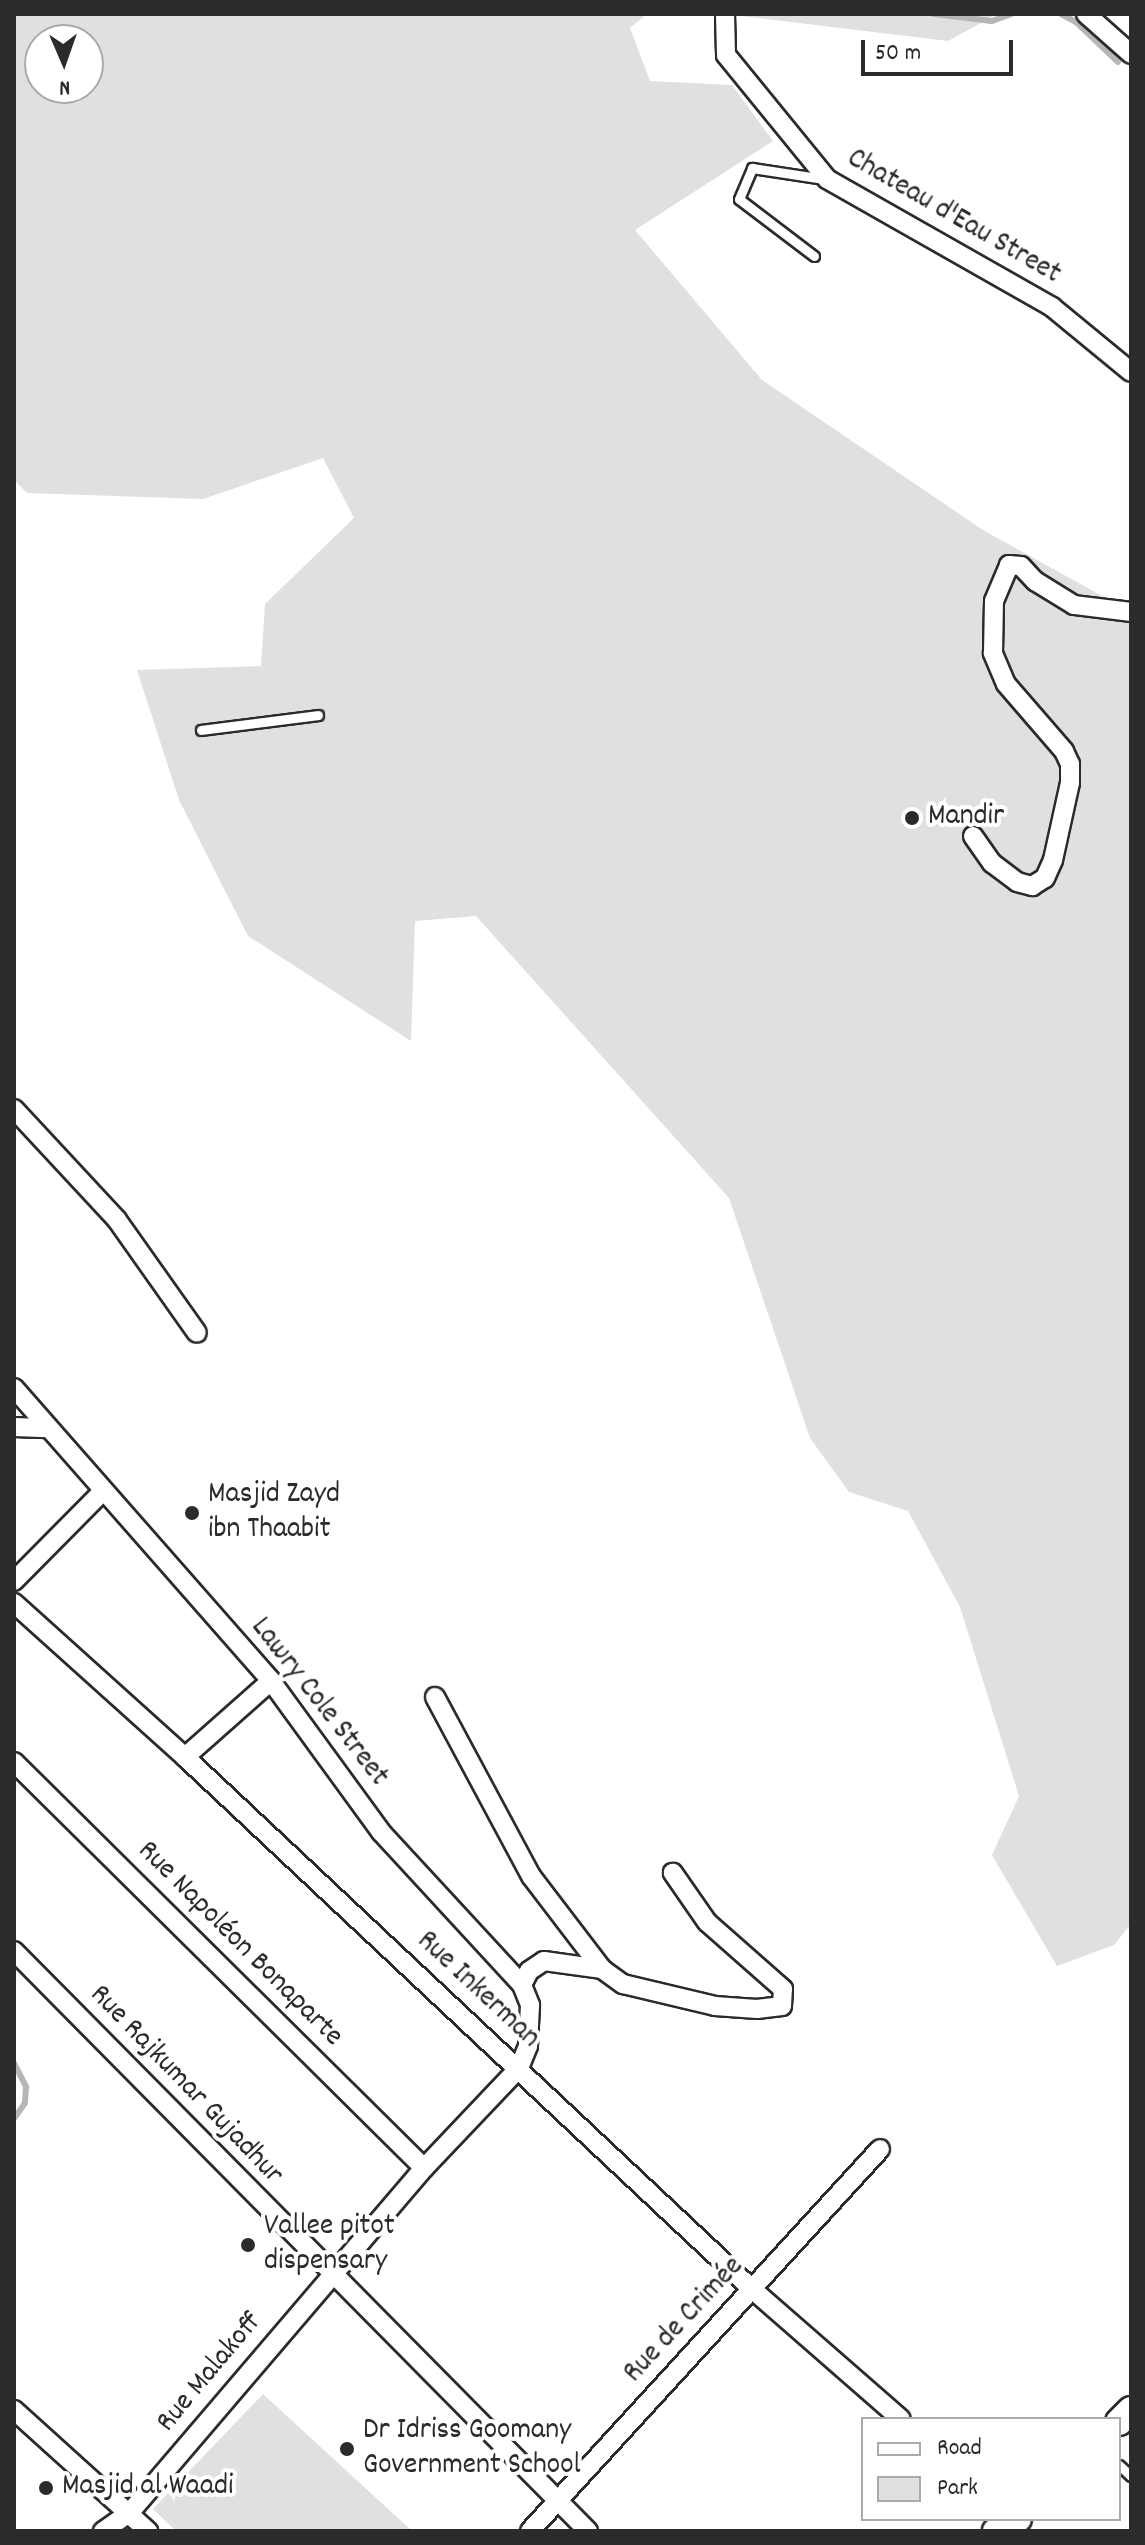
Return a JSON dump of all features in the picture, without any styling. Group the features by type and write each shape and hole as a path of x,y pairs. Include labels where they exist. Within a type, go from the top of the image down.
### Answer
{"street":[{"name":"Chateau d'Eau Street","path":"725,14 726,55 827,179 1052,307 1131,372"},
{"path":"1086,14 1131,54"},
{"path":"973,836 992,863 1017,882 1032,886 1045,878 1053,860 1070,783 1070,764 1064,751 1006,684 993,653 994,601 1009,565 1021,566 1035,581 1074,605 1131,612"},
{"path":"14,1109 117,1220 197,1333"},
{"name":"Lawry Cole Street","path":"14,1388 271,1681 381,1832 522,1985"},
{"path":"14,1427 48,1428"},
{"path":"14,1581 103,1491"},
{"name":"Rue Inkerman","path":"14,1603 185,1757 753,2290 899,2417"},
{"path":"185,1757 271,1681"},
{"path":"435,1697 531,1876 602,1969 623,1984 715,2006 765,2009 782,2006 783,1989 707,1922 673,1873"},
{"name":"Rue Napoléon Bonaparte","path":"14,1762 424,2168"},
{"name":"Rue Rajkumar Gujadhur","path":"14,1951 331,2275 588,2531"},
{"path":"519,2068 528,2046 530,2005 522,1985 529,1971 544,1961 602,1969"},
{"name":"Rue Malakoff","path":"103,2531 129,2513 424,2168 519,2068"},
{"name":"Rue de Crimée","path":"530,2531 880,2149"},
{"path":"14,2410 148,2531"}],"lane":[{"path":"814,256 739,199 752,168 827,179"},
{"path":"201,730 318,715"}],"green space":[{"path":"14,14 647,14 630,28 650,81 732,85 773,141 635,230 762,380 983,530 1131,612 1131,1924 1114,1945 1057,1966 992,1855 1019,1796 960,1607 908,1511 849,1492 810,1438 729,1198 476,916 415,921 411,1041 248,936 179,800 137,670 261,666 265,604 354,518 323,458 203,499 27,493 14,480"},
{"path":"725,14 997,14 948,41"},
{"path":"263,2394 412,2531 176,2531 153,2509"}],"waterway":[{"path":"934,14 992,21 1011,14"},
{"path":"1061,14 1076,22 1118,62"},
{"path":"14,2063 26,2087 25,2103 14,2119"}],"place":[{"name":"Mandir","path":"912,818"},
{"name":"Masjid Zayd ibn Thaabit","path":"192,1513"},
{"name":"Vallee pitot dispensary","path":"248,2245"},
{"name":"Dr Idriss Goomany Government School","path":"347,2449"},
{"name":"Masjid al Waadi","path":"46,2488"}]}
